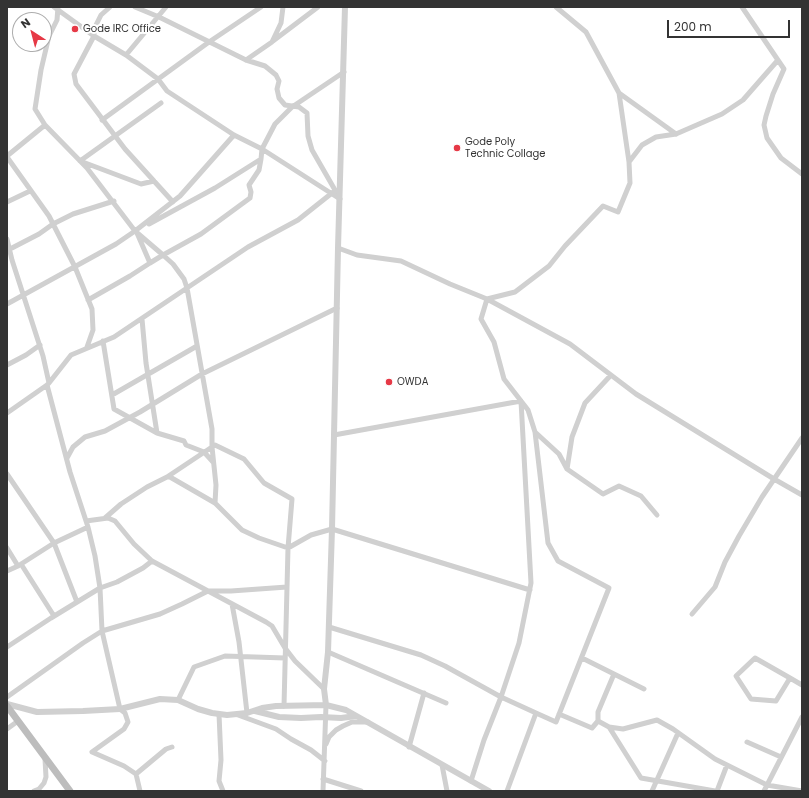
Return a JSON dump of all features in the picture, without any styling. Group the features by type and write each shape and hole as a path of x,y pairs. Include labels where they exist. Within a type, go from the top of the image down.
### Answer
{"main road":[{"path":"7,705 45,759 70,791"}],"street":[{"path":"110,7 94,29 94,36 74,74 76,84 125,150 173,202"},
{"path":"135,7 159,17 246,60 265,66 276,75 279,81 277,89 280,98 285,105 299,107 307,113 308,136 312,150 340,199"},
{"path":"126,55 166,7"},
{"path":"102,120 253,9 261,7"},
{"path":"272,42 281,23 283,7"},
{"path":"246,60 318,7"},
{"path":"323,791 326,717 324,689 329,627 345,7"},
{"path":"487,299 515,292 549,266 565,246 604,206 618,212 630,183 629,162 619,93 586,32 556,7"},
{"path":"742,7 784,69 773,94 764,125 767,138 781,158 802,174"},
{"path":"56,8 94,36 126,55 158,79 167,91 234,135 262,149 340,199"},
{"path":"56,8 57,20 49,36 36,97 35,109 45,125 80,161 114,202 135,231 150,263"},
{"path":"629,162 642,145 656,137 676,134 722,114 743,100 778,60"},
{"path":"88,300 201,234 250,198 251,192 249,185 259,170 262,149 275,124 292,106 344,72"},
{"path":"619,93 676,134"},
{"path":"80,161 161,103"},
{"path":"45,125 7,156 53,224 75,267 92,309 93,330 87,347"},
{"path":"7,304 116,244 135,231 180,196 234,135"},
{"path":"135,231 215,188 261,159"},
{"path":"80,161 141,184 154,181"},
{"path":"7,202 30,191"},
{"path":"7,413 48,384 71,355 87,347 114,337 248,247 298,220 332,193"},
{"path":"10,249 73,214 114,202"},
{"path":"135,231 173,264 184,279 187,288 212,430 212,447 216,485 215,503"},
{"path":"7,239 40,345 48,384 67,458 88,527 95,556 100,588 102,631 120,709 125,713 128,722 124,728 92,752 124,766 136,774 140,791"},
{"path":"338,248 357,255 401,261 450,284 487,299 570,344 636,394 802,496"},
{"path":"329,627 421,655 445,666 501,697 556,722 609,588 558,561 548,543 534,432 528,410 504,379 494,342 481,319 487,299"},
{"path":"67,458 73,446 85,437 105,431 130,418 202,374 337,308"},
{"path":"142,319 148,375 157,433"},
{"path":"103,341 114,409 157,433 184,441 186,445 204,452 214,462"},
{"path":"7,365 26,355 40,345"},
{"path":"112,395 197,346"},
{"path":"567,469 572,437 585,403 611,375"},
{"path":"334,435 521,401"},
{"path":"471,781 519,643 531,583 521,401"},
{"path":"534,432 559,454 567,469 603,494 619,486 641,496 657,515"},
{"path":"692,614 715,587 725,562 739,536 802,438"},
{"path":"105,518 121,504 215,445 244,459 264,483 292,499 288,548 284,706"},
{"path":"7,474 54,543 76,602"},
{"path":"166,477 170,477 215,503 242,530 259,538 288,548 311,535 332,529 530,590"},
{"path":"86,521 105,518 115,521 134,544 152,561 272,626 285,648 295,661 324,689"},
{"path":"7,571 20,565 54,543 88,527"},
{"path":"7,548 54,616"},
{"path":"7,647 76,602 100,588 117,582 143,568 152,561"},
{"path":"7,697 102,631 160,614 208,591 287,587"},
{"path":"232,604 250,712"},
{"path":"328,652 446,703"},
{"path":"178,700 194,667 225,656 285,658"},
{"path":"582,658 644,689"},
{"path":"790,678 776,701 751,699 736,676 755,658 790,678 802,685"},
{"path":"559,714 592,728 598,721 598,712 614,674"},
{"path":"409,747 424,693"},
{"path":"7,705 43,712 120,709 160,699 178,700 198,709 219,714 237,714 262,708 284,706 326,705 346,710 489,791"},
{"path":"250,712 279,717 341,718 356,716"},
{"path":"507,791 536,713"},
{"path":"219,714 221,760 219,781 223,791"},
{"path":"237,714 276,729 311,750 325,761"},
{"path":"764,791 802,719"},
{"path":"598,721 608,727 623,729 657,720 715,759 767,785 802,790"},
{"path":"7,729 18,721"},
{"path":"325,745 336,730 343,726 352,722 368,722"},
{"path":"608,727 641,778 716,791 727,765"},
{"path":"652,791 678,733"},
{"path":"747,742 781,757"},
{"path":"136,774 166,749 172,747"},
{"path":"34,791 39,789 44,783 46,777 45,759"},
{"path":"442,765 447,791"},
{"path":"323,779 360,791"}],"place":[{"name":"Gode IRC Office","path":"75,29"},
{"name":"Gode Poly Technic Collage","path":"457,148"},
{"name":"OWDA","path":"389,382"}]}
